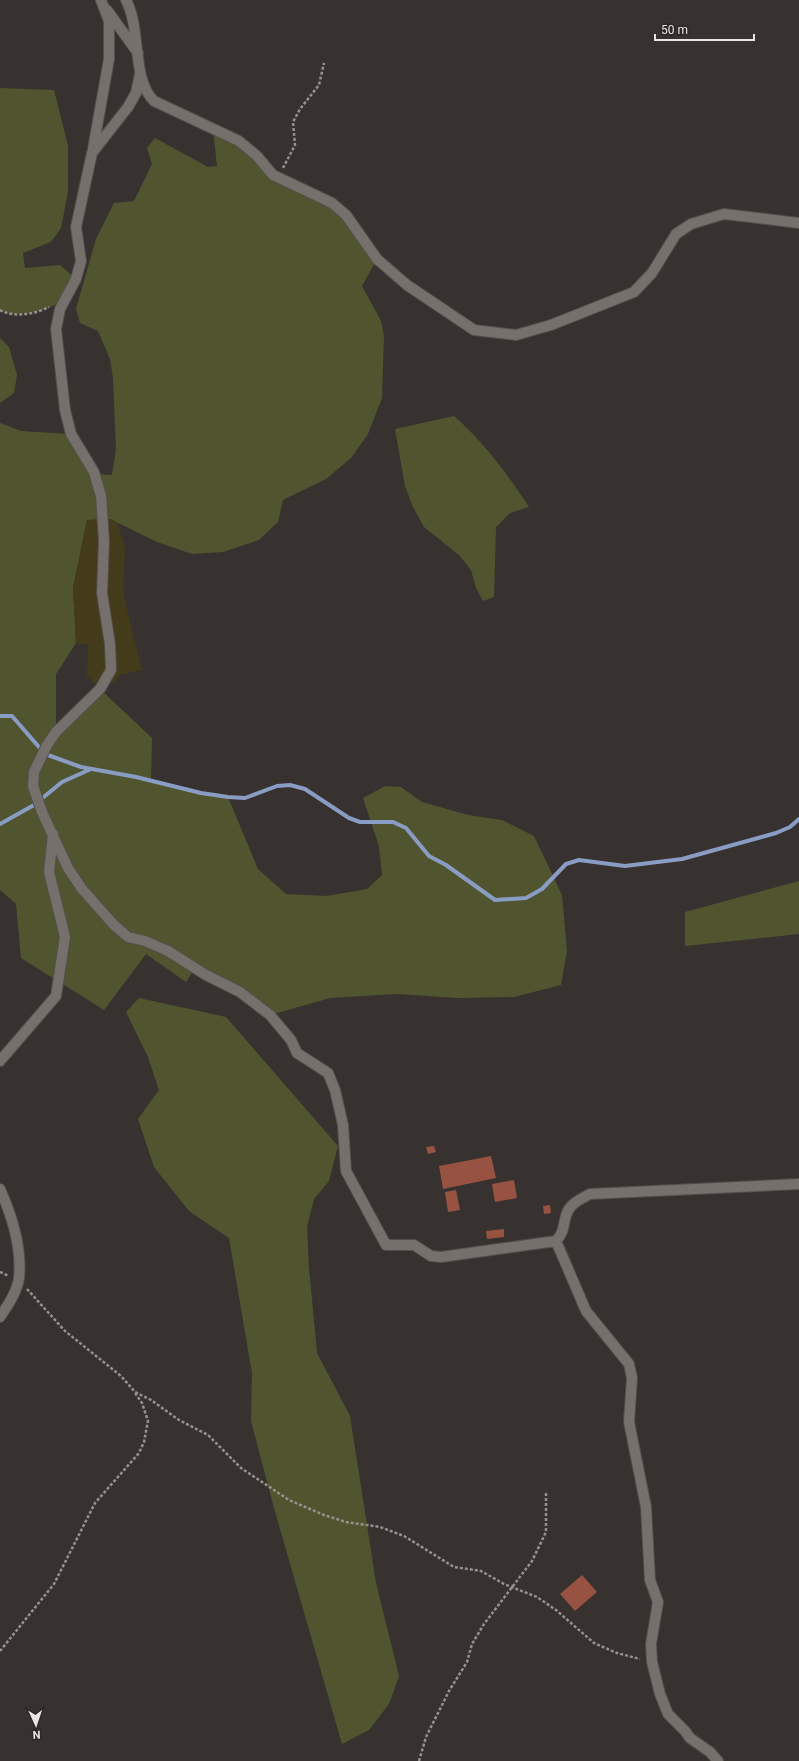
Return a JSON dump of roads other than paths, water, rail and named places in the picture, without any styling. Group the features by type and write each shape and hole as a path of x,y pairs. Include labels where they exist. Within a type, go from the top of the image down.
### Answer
{"street":[{"path":"126,0 137,35 140,74 147,93 154,101 239,141 257,156 273,175 332,203 346,215 377,259 408,285 474,330 516,335 552,325 634,292 652,273 676,234 691,224 724,214 799,223"},
{"path":"102,2 138,54"},
{"path":"102,2 109,21 109,59 99,104 92,153 76,226 81,262 76,279 60,309 56,329 65,410 71,434 94,472 101,496 104,541 102,593 110,644 111,670 100,689 56,732 47,745 34,772 33,786 42,812 68,868 82,889 114,925 128,937 145,941 168,951 240,992 270,1015 291,1040 297,1053 328,1073 335,1090 343,1125 346,1171 386,1245 414,1245 431,1256 442,1257 556,1241 563,1234 569,1208 575,1202 590,1194 799,1184"},
{"path":"92,153 128,107 136,93 140,74"},
{"path":"0,1061 56,996 65,937 49,872 53,834"},
{"path":"0,1189 18,1243 19,1279 12,1298 0,1316"},
{"path":"556,1241 586,1311 629,1364 632,1378 629,1422 646,1507 650,1580 658,1602 651,1644 652,1662 660,1694 668,1714 690,1738 710,1752 718,1761"}],"waterway":[{"path":"0,716 12,716 45,754 81,767 136,777 201,793 228,797 245,798 277,786 290,785 305,789 349,818 360,822 393,822 406,828 429,856 446,865 495,900 526,898 542,889 566,864 579,860 625,866 682,859 776,833 790,827 799,819"},
{"path":"0,824 34,805 62,782 91,769"}]}
